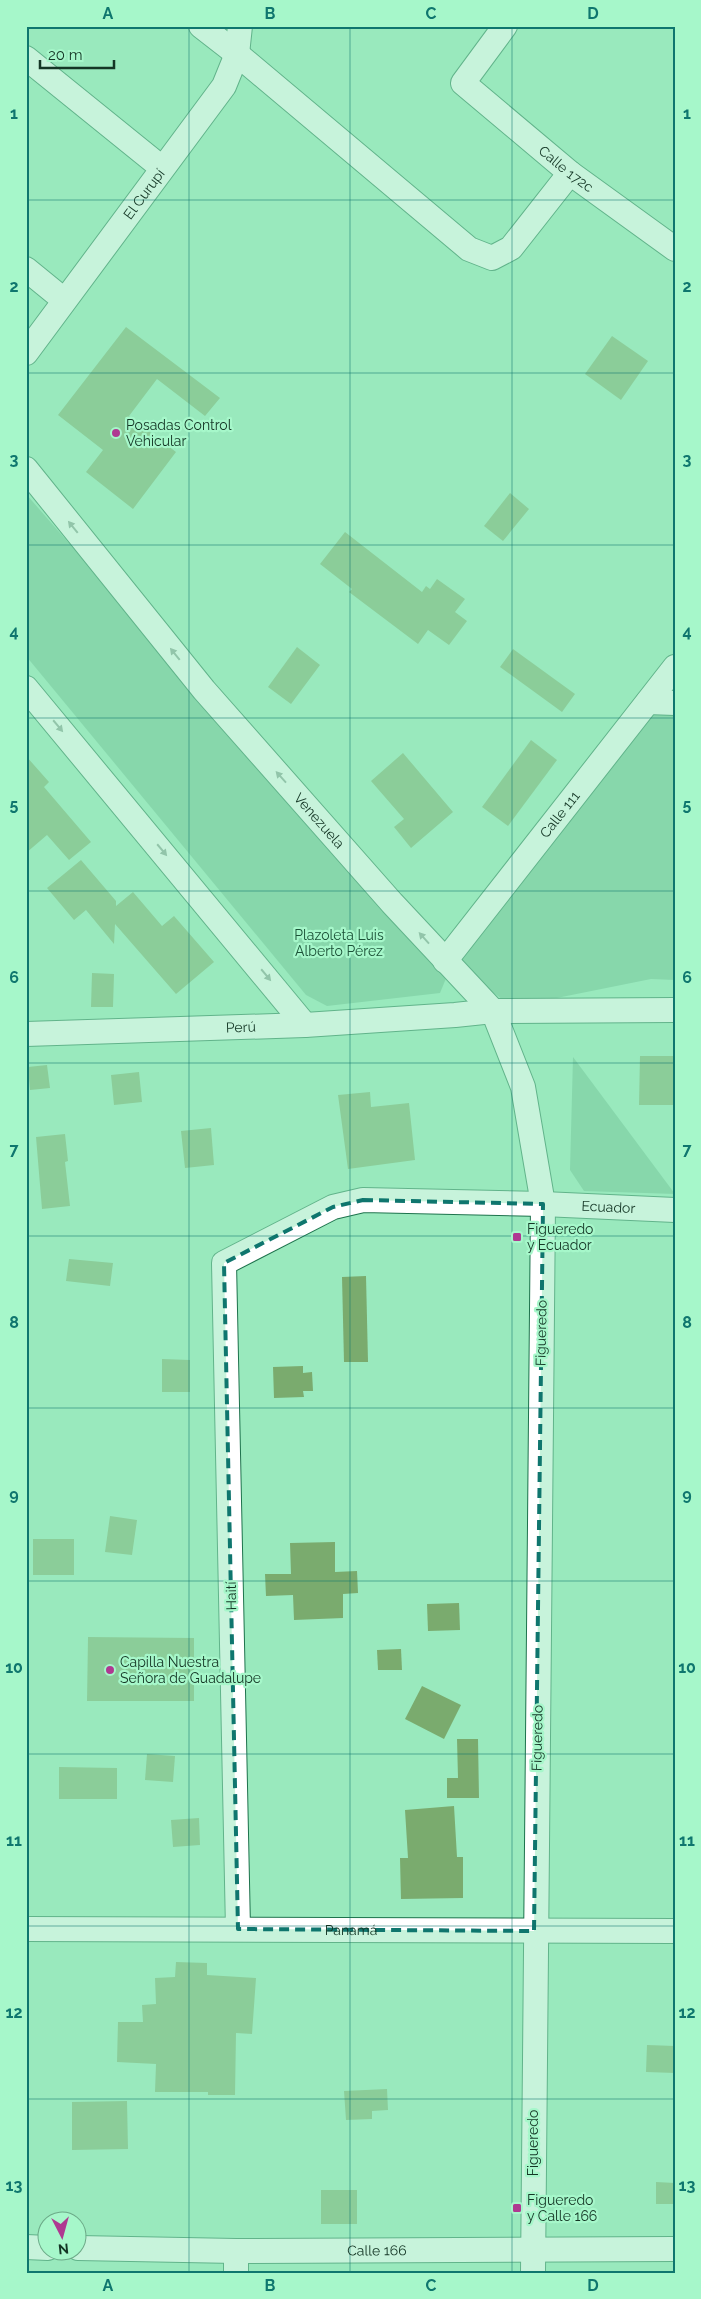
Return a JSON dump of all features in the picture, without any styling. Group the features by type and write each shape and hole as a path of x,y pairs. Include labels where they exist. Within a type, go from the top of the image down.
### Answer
{"street":[{"path":"200,26 237,54 468,249 492,258 511,248 570,173"},
{"name":"El Curupí","path":"26,353 224,86 237,54 240,26"},
{"name":"Calle 172c","path":"505,26 463,84 570,173 674,247"},
{"path":"26,58 162,168"},
{"path":"26,269 64,300"},
{"name":"Venezuela","path":"26,468 204,690 445,961 493,1011 523,1086 543,1204"},
{"name":"Calle 111","path":"445,961 675,667"},
{"path":"26,688 305,1025"},
{"path":"648,702 675,703"},
{"name":"Perú","path":"26,1034 305,1025 493,1011 675,1010"},
{"name":"Ecuador","path":"224,1263 333,1207 362,1200 543,1204 675,1210"},
{"name":"Figueredo","path":"533,2273 534,1931 543,1204"},
{"name":"Haití","path":"224,1263 238,1929"},
{"name":"Panamá","path":"26,1928 675,1931"},
{"name":"Calle 166","path":"88,2249 236,2262 533,2249 675,2249"}],"highlighted area":[{"path":"363,1200 543,1204 534,1931 238,1929 224,1263 333,1207"}],"green space":[{"name":"Plazoleta Luis Alberto Pérez","path":"26,494 447,976 440,993 327,1006 306,995 26,656"},
{"path":"675,654 675,980 651,979 512,1007 442,952"},
{"path":"573,1057 675,1194 584,1191 570,1170"}],"building":[{"name":"Posadas Control Vehicular","path":"126,327 220,398 205,416 157,379 129,416 176,452 133,509 86,472 103,450 58,415"},
{"path":"612,336 648,361 621,400 585,374"},
{"path":"510,493 529,509 503,541 484,526"},
{"path":"345,532 422,592 426,586 430,589 437,579 465,599 455,612 467,621 449,645 428,630 418,644 349,592 352,589 320,564"},
{"path":"297,647 320,665 291,704 268,687"},
{"path":"513,649 575,694 562,712 500,667"},
{"path":"531,740 557,760 508,826 482,807"},
{"path":"403,753 453,812 411,848 394,827 404,819 371,781"},
{"path":"26,756 49,782 44,787 91,842 69,860 47,835 26,853"},
{"path":"81,860 116,901 116,906 133,892 162,926 174,916 214,962 176,994 115,924 114,944 86,910 74,920 47,888"},
{"path":"92,973 114,974 113,1007 91,1007"},
{"path":"640,1056 675,1056 675,1105 639,1105"},
{"path":"47,1065 50,1088 30,1090 28,1067"},
{"path":"139,1072 142,1102 114,1105 111,1075"},
{"path":"370,1092 371,1107 409,1103 415,1160 348,1169 338,1095"},
{"path":"211,1128 214,1165 185,1168 181,1131"},
{"path":"65,1134 68,1161 65,1162 70,1206 42,1209 36,1137"},
{"path":"69,1259 113,1263 110,1286 66,1281"},
{"path":"366,1276 368,1362 344,1362 342,1277"},
{"path":"162,1359 190,1360 190,1392 162,1392"},
{"path":"303,1366 303,1373 312,1372 313,1391 303,1391 304,1397 274,1398 273,1367"},
{"path":"110,1516 137,1520 132,1555 105,1552"},
{"path":"33,1539 74,1539 74,1575 33,1575"},
{"path":"335,1542 335,1572 357,1571 358,1593 343,1594 343,1618 294,1620 293,1595 266,1596 265,1574 291,1574 290,1543"},
{"path":"459,1603 460,1630 428,1631 427,1604"},
{"path":"88,1637 194,1638 194,1701 87,1701"},
{"path":"401,1649 402,1670 378,1670 377,1650"},
{"path":"422,1686 461,1705 444,1739 405,1719"},
{"path":"457,1739 478,1739 479,1798 447,1798 447,1778 458,1778"},
{"path":"147,1754 175,1756 173,1782 145,1780"},
{"path":"59,1767 117,1768 117,1799 59,1799"},
{"path":"454,1806 457,1857 463,1857 463,1898 401,1899 400,1858 408,1858 405,1810"},
{"path":"199,1818 200,1845 173,1847 171,1820"},
{"path":"176,1962 207,1963 207,1975 256,1978 252,2034 236,2033 235,2095 208,2095 208,2092 155,2092 156,2064 117,2062 118,2022 143,2022 142,2005 156,2004 155,1978 175,1977"},
{"path":"647,2045 675,2046 675,2073 646,2072"},
{"path":"387,2089 388,2110 372,2111 372,2119 346,2120 344,2091"},
{"path":"127,2101 128,2149 72,2150 72,2102"},
{"path":"656,2182 675,2183 675,2204 656,2204"},
{"path":"321,2190 357,2190 357,2224 321,2224"}],"place":[{"name":"Posadas Control Vehicular","path":"116,433"},
{"name":"Figueredo y Ecuador","path":"517,1237"},
{"name":"Capilla Nuestra Señora de Guadalupe","path":"110,1670"},
{"name":"Figueredo y Calle 166","path":"517,2208"}]}
